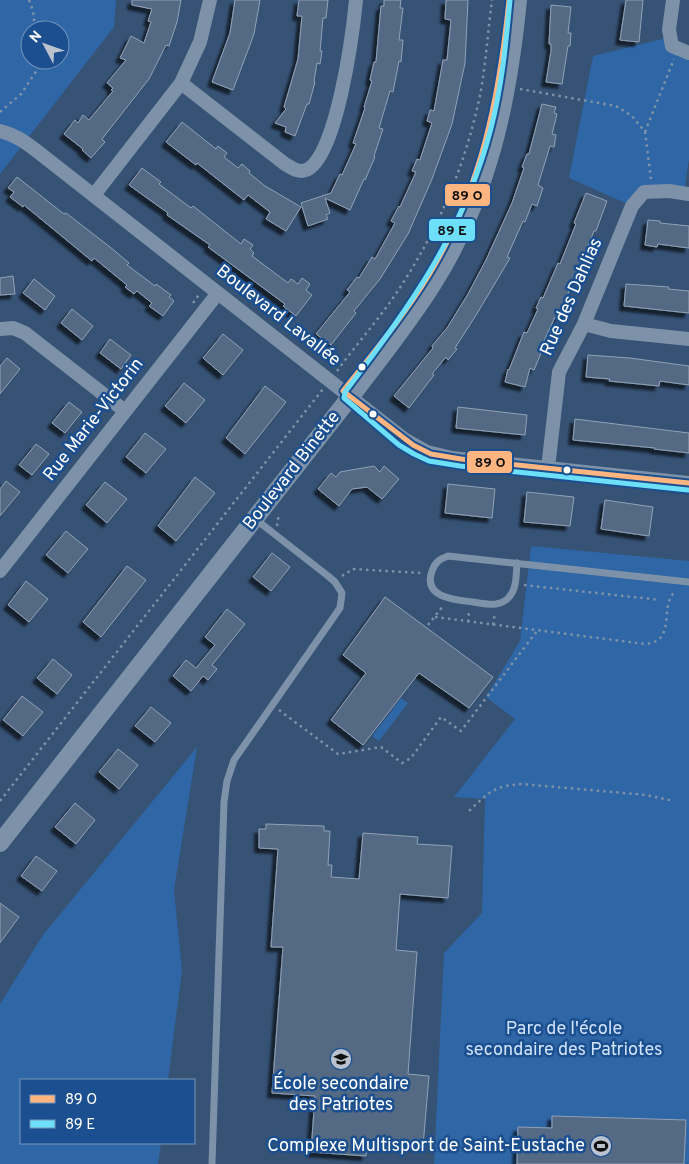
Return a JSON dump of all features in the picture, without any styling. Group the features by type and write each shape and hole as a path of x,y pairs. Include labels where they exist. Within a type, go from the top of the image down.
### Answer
{"street":[{"path":"94,196 181,83 200,42 210,0"},
{"path":"181,83 289,166 300,171 310,168 321,152 338,106 350,57 356,0"},
{"name":"Boulevard Binette","path":"347,394 420,289 444,248 462,210 481,159 492,119 501,71 509,0"},
{"name":"Boulevard Binette","path":"0,843 252,515 347,394 397,336 431,287 456,243 487,167 502,113 509,75 518,0"},
{"path":"673,0 669,30 672,46 684,51"},
{"name":"Boulevard Lavallée","path":"0,131 10,133 22,139 404,439 432,454 452,458 689,483"},
{"path":"653,192 669,191 689,194"},
{"name":"Rue des Dahlias","path":"548,468 559,372 584,324 632,206 644,192 653,192"},
{"name":"Rue Marie-Victorin","path":"0,571 218,293"},
{"path":"584,324 611,331 689,339"},
{"path":"0,329 13,328 25,333 125,411"},
{"name":"Boulevard Binette","path":"0,829 252,515"}],"lane":[{"path":"212,1164 226,781 234,760 340,608 342,593 335,582 252,515"},
{"path":"517,563 514,590 504,602 495,604 448,599 434,590 430,582 435,564 440,559 448,556 517,563 689,582"}],"path":[{"path":"29,0 34,20"},
{"path":"340,367 401,287 427,244 449,196 467,147 478,103 486,58 492,0"},
{"path":"645,132 684,51"},
{"path":"0,112 21,94 38,70"},
{"path":"516,89 616,106 632,116 645,132 653,192"},
{"name":"Boulevard Binette","path":"0,801 320,393 316,384"},
{"path":"277,526 278,513"},
{"path":"335,582 348,570 353,569 431,573"},
{"path":"520,590 523,584 660,600"},
{"path":"435,616 493,625 652,644 664,634 670,596 675,591 680,590"},
{"path":"428,625 444,605"},
{"path":"493,625 494,612 500,610"},
{"path":"272,705 338,754 381,747 402,763 410,758 441,717 461,731 537,630"},
{"path":"469,810 489,792 505,785 522,784 646,795 674,801"}],"green space":[{"path":"0,0 116,0 114,27 0,174"},
{"path":"670,37 689,53 689,159 684,193 644,192 632,206 569,178 593,56"},
{"name":"Parc de l'école secondaire des Patriotes","path":"531,546 689,561 689,1164 434,1164 444,953 482,913 485,799 454,797 515,719 486,697 520,641"},
{"path":"401,698 408,703 379,741 372,736"},
{"path":"197,747 174,890 182,970 168,1079 20,1079 20,1144 161,1144 158,1164 0,1164 0,1004 43,935"}],"building":[{"path":"132,0 181,0 177,22 169,46 166,45 149,79 102,139 105,142 91,158 64,134 75,120 78,123 83,115 89,120 113,91 111,90 113,88 107,83 126,60 120,58 131,36 144,43 151,22 148,21 152,9 132,5"},
{"path":"235,0 260,0 254,34 233,90 212,82 230,33"},
{"path":"299,0 328,0 326,18 323,18 320,64 317,63 315,82 309,104 307,104 295,136 285,132 286,127 275,123 286,109 284,107 298,59 302,16 297,16"},
{"path":"384,0 401,0 400,8 403,8 399,40 403,40 401,62 399,61 393,92 390,91 379,128 383,129 375,157 350,210 325,198 330,213 326,215 328,219 308,226 301,203 331,193 340,174 342,175 356,144 353,143 365,108 372,81 370,80 374,62 376,62 381,6 384,6"},
{"path":"446,0 468,0 465,63 452,124 432,179 408,234 380,279 354,311 356,313 331,345 316,334 350,292 347,290 357,277 359,278 372,257 375,259 395,223 391,221 400,207 416,172 412,171 417,159 420,160 432,123 427,121 430,110 434,111 443,60 447,60 451,20 445,19"},
{"path":"626,0 643,0 639,42 620,40"},
{"path":"551,5 571,7 568,33 571,33 570,46 568,46 562,84 546,82 551,51 551,44 549,44"},
{"path":"542,104 556,107 554,113 557,114 552,134 556,135 554,147 550,146 538,185 543,188 537,206 532,204 507,257 510,258 455,348 457,349 448,360 446,357 432,374 434,375 409,408 394,396 447,328 486,260 512,203 524,168 522,167 527,154 529,154"},
{"path":"182,122 216,149 218,146 227,153 224,157 238,168 242,164 250,171 249,173 265,186 301,207 286,231 266,219 270,212 248,195 244,200 197,163 196,165 166,142"},
{"path":"142,168 161,182 159,184 191,208 193,206 241,244 244,239 253,245 250,249 254,253 252,256 288,283 291,279 298,284 302,278 310,284 306,290 312,295 296,316 283,306 285,304 208,247 210,245 129,185"},
{"path":"17,177 110,247 129,263 127,265 155,286 156,284 171,295 169,297 174,301 163,316 149,306 152,303 137,291 134,294 125,287 127,285 94,258 92,261 24,205 23,207 10,197 14,192 8,188"},
{"path":"586,193 607,201 596,231 594,231 558,318 555,317 544,341 546,341 534,370 530,368 525,387 505,382 508,369 524,332 527,333 538,309 536,308 541,297 543,298 558,263 560,264"},
{"path":"648,220 689,226 689,248 658,244 657,247 645,245"},
{"path":"13,276 15,294 0,295 0,278"},
{"path":"34,279 55,296 45,310 23,293"},
{"path":"626,284 669,287 668,289 689,291 689,313 624,306"},
{"path":"72,309 93,326 82,340 61,323"},
{"path":"223,334 243,350 223,375 203,358"},
{"path":"110,339 131,355 121,369 100,353"},
{"path":"588,355 630,358 689,366 689,385 660,381 659,386 586,377"},
{"path":"7,358 20,369 0,394 0,366"},
{"path":"184,383 205,400 186,423 165,406"},
{"path":"265,386 286,402 245,454 226,438"},
{"path":"69,402 82,412 65,433 52,423"},
{"path":"458,407 527,415 525,435 456,428"},
{"path":"575,419 689,433 689,453 573,440"},
{"path":"145,433 166,449 146,473 126,457"},
{"path":"36,444 49,454 32,475 19,465"},
{"path":"374,466 380,472 384,466 399,479 382,499 367,487 352,489 339,506 318,489 331,473 336,477 340,472"},
{"path":"195,477 215,493 176,541 158,526"},
{"path":"6,481 20,492 0,516 0,489"},
{"path":"105,482 127,499 107,523 86,505"},
{"path":"448,484 495,489 492,518 445,513"},
{"path":"527,492 574,497 570,526 524,522"},
{"path":"605,500 653,507 649,536 601,529"},
{"path":"66,531 88,549 68,573 46,555"},
{"path":"272,553 290,567 271,591 253,577"},
{"path":"127,566 146,580 101,637 83,622"},
{"path":"26,581 48,599 29,622 8,605"},
{"path":"385,597 493,677 469,708 419,673 363,745 331,720 366,673 343,655"},
{"path":"227,609 245,624 212,665 217,669 208,680 203,676 191,691 173,676 186,660 196,668 215,645 205,637"},
{"path":"53,659 72,675 57,694 37,678"},
{"path":"22,696 43,712 23,736 3,720"},
{"path":"151,707 171,723 155,742 135,726"},
{"path":"118,749 138,765 119,789 99,772"},
{"path":"75,803 95,820 76,844 55,827"},
{"path":"266,824 324,826 324,831 330,831 328,865 332,865 331,877 359,879 363,833 418,837 417,844 452,846 448,898 400,894 396,950 417,952 408,1074 429,1076 423,1146 367,1142 366,1156 311,1152 315,1096 272,1093 283,947 271,947 278,849 259,848 259,829 266,829"},
{"path":"36,856 57,871 42,891 21,876"},
{"path":"0,903 19,917 0,943"},
{"name":"Complexe Multisport de Saint-Eustache","path":"552,1116 686,1120 684,1164 517,1164 518,1127 552,1128"}],"transit line":[{"path":"509,0 500,73 493,108 475,176 462,210 447,243 429,275 388,334 343,391 413,445 431,454 461,459 689,483"},
{"path":"510,0 503,64 495,112 480,165 466,201 432,268 391,330 345,392 344,398 399,445 429,461 460,466 688,490"}],"place":[{"name":"École secondaire des Patriotes","path":"341,1059"},
{"name":"Complexe Multisport de Saint-Eustache","path":"601,1146"}]}
